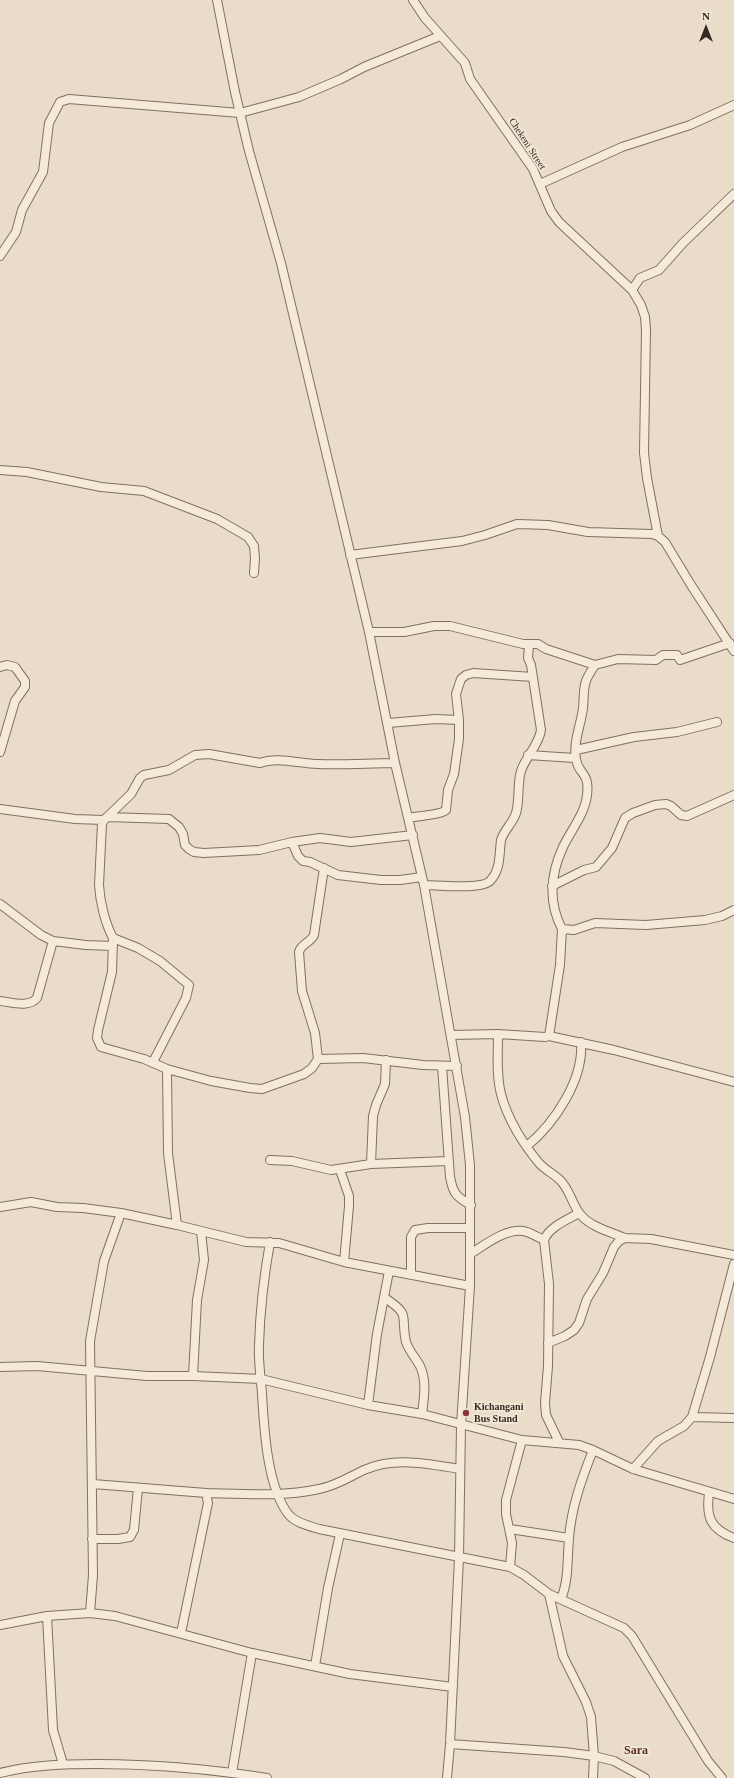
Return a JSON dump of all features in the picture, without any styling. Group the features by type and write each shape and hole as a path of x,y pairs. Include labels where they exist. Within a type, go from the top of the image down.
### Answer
{"street":[{"path":"217,0 240,113 281,262 369,632 395,763 424,885 465,1117 470,1164 470,1286 461,1425 453,1688 447,1778"},
{"name":"Chekeni Street","path":"413,0 425,18 465,63 470,79 533,169 551,211 559,222 632,290"},
{"path":"0,256 16,232 22,210 42,172 49,123 60,102 69,99 240,113 299,97 341,79 364,67 440,36"},
{"path":"540,184 622,147 690,125 734,105"},
{"path":"369,632 404,632 434,626 450,626 529,645 538,644 546,649 595,665 618,659 656,660 663,655 677,655 680,660 732,647 670,550 658,536 644,453 645,317 641,305 632,290 640,278 659,270 683,243 734,194"},
{"path":"0,470 27,472 101,487 144,491 217,519 248,538 254,546 254,573"},
{"path":"350,555 462,541 486,535 517,524 548,525 588,532 644,533 658,536"},
{"path":"424,885 472,886 486,884 491,881 501,856 502,840 516,814 520,777 528,755 536,744 541,730 531,665 528,658 529,645"},
{"path":"0,667 7,665 15,667 25,681 25,687 15,701 0,752"},
{"path":"549,1036 560,965 562,929 553,905 553,875 563,847 583,811 587,795 587,778 580,769 576,754 576,738 583,709 584,687 586,680 595,665"},
{"path":"408,818 423,814 439,814 446,810 448,790 456,766 459,720 456,694 461,679 466,675 473,673 533,677"},
{"path":"388,723 416,719 459,720"},
{"path":"528,755 576,754 634,737 677,732 717,722"},
{"path":"324,868 314,935 312,940 301,947 299,952 302,991 315,1033 318,1059 312,1068 304,1074 262,1089 237,1087 167,1069 153,1062 105,1048 98,1044 98,1030 112,972 113,942 98,885 100,829 106,818 131,794 137,782 144,775 169,770 195,755 209,754 260,763 267,760 275,760 317,764 395,763"},
{"path":"552,886 584,870 596,868 612,848 625,818 633,813 655,804 666,804 671,806 680,815 687,816 734,795"},
{"path":"0,809 75,819 169,819 183,834 185,845 194,852 204,853 259,850 292,842 320,838 351,842 413,835"},
{"path":"292,842 298,856 303,861 324,868 338,875 356,878 400,880 422,876"},
{"path":"0,904 41,935 53,941 86,945 113,942 138,948 160,960 189,985 186,998 153,1062"},
{"path":"562,929 574,930 595,923 646,925 705,920 722,916 734,910"},
{"path":"0,1000 28,1003 34,1002 37,998 53,941"},
{"path":"451,1035 498,1034 549,1036 581,1042 734,1082"},
{"path":"498,1034 498,1073 500,1093 511,1120 527,1146 540,1163 567,1188 579,1213 586,1221 625,1238 651,1238 734,1254"},
{"path":"527,1146 541,1135 554,1117 574,1082 581,1060 581,1042"},
{"path":"318,1059 363,1058 442,1066 457,1066"},
{"path":"371,1164 373,1116 385,1084 386,1060"},
{"path":"442,1066 448,1161 454,1192 459,1198 471,1205"},
{"path":"167,1069 168,1153 177,1225"},
{"path":"270,1160 292,1161 322,1169 340,1170 371,1164 448,1161"},
{"path":"340,1170 349,1196 344,1262"},
{"path":"0,1207 31,1202 57,1207 83,1208 121,1213 246,1242 279,1243 344,1262 470,1286"},
{"path":"90,1613 93,1575 93,1484 90,1370 91,1329 104,1261 121,1213"},
{"path":"559,1442 550,1424 545,1407 549,1284 544,1240 550,1231 579,1213"},
{"path":"411,1274 411,1237 415,1230 428,1228 470,1228"},
{"path":"193,1376 197,1300 204,1260 201,1231"},
{"path":"470,1254 503,1235 516,1232 529,1233 544,1240"},
{"path":"548,1343 565,1336 574,1330 579,1323 587,1300 603,1273 614,1247 619,1241 625,1238"},
{"path":"270,1242 260,1323 259,1347 261,1379 266,1442 277,1493 289,1515 295,1520 319,1529 340,1534 510,1567 524,1575 550,1594 624,1628 632,1636 708,1761 721,1778"},
{"path":"633,1469 658,1441 684,1426 692,1417 710,1357 734,1264"},
{"path":"368,1405 377,1334 389,1271"},
{"path":"385,1298 401,1310 409,1350 419,1365 424,1377 425,1389 422,1414"},
{"path":"0,1368 37,1366 147,1376 193,1376 261,1379 368,1405 422,1414 522,1440 559,1442 579,1445 633,1469 734,1499"},
{"path":"692,1417 734,1418"},
{"path":"510,1567 512,1543 506,1514 506,1500 522,1440"},
{"path":"561,1599 567,1578 569,1538 581,1479 593,1450"},
{"path":"93,1484 206,1493 293,1493 321,1489 335,1485 364,1470 387,1463 412,1462 460,1469"},
{"path":"92,1539 118,1539 130,1537 134,1530 138,1488"},
{"path":"708,1492 707,1505 710,1521 722,1532 734,1538"},
{"path":"181,1633 208,1504 206,1493"},
{"path":"510,1529 569,1538"},
{"path":"315,1666 328,1588 340,1534"},
{"path":"550,1594 562,1656 586,1702 591,1717 594,1756 593,1778"},
{"path":"0,1625 46,1616 90,1613 115,1616 252,1653 350,1674 453,1688"},
{"path":"46,1616 53,1730 63,1764"},
{"path":"232,1772 252,1653"},
{"path":"450,1744 564,1752 594,1756 614,1762 645,1778"},
{"path":"0,1773 40,1765 163,1765 232,1772 267,1778"}],"place":[{"name":"Kichangani Bus Stand","path":"466,1413"}],"district":[{"name":"Sara","path":"636,1751"}]}
